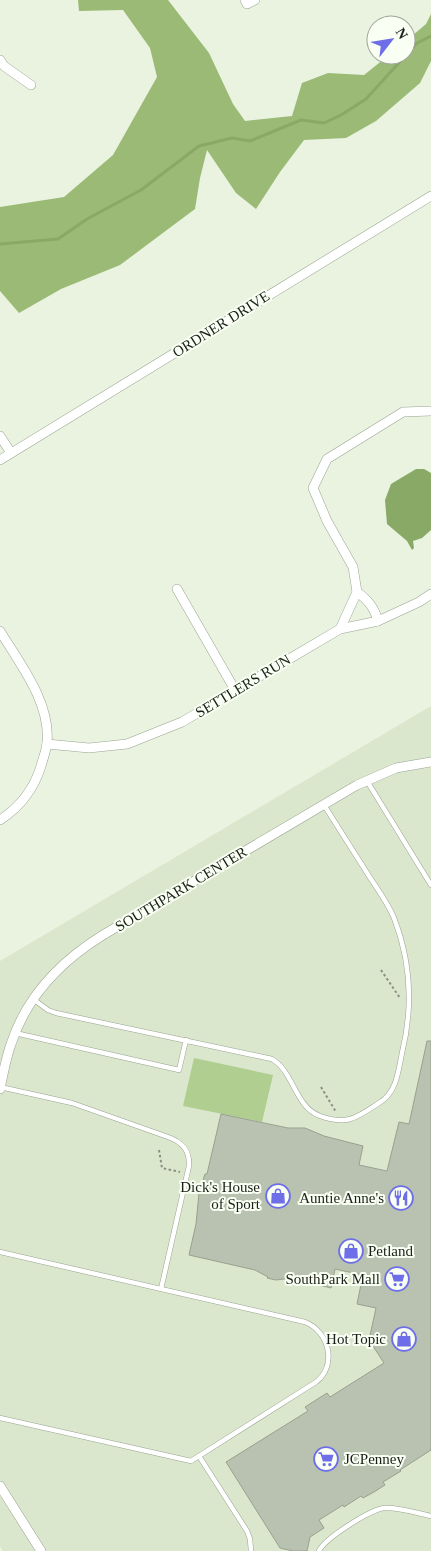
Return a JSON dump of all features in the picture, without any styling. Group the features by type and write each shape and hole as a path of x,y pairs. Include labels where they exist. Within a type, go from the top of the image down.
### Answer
{"street":[{"path":"0,60 4,66 31,86"},
{"name":"ORDNER DRIVE","path":"0,460 431,196"},
{"path":"340,629 357,592 353,567 312,488 327,459 403,412 431,412"},
{"path":"0,436 11,453"},
{"path":"177,589 235,690"},
{"path":"357,592 371,604 378,621"},
{"name":"SETTLERS RUN","path":"46,744 90,748 127,744 182,722 340,629 378,621 419,602 431,594"},
{"path":"0,631 34,689 42,707 46,725 46,744 38,774 32,787 24,800 10,814 0,820"},
{"name":"SOUTHPARK CENTER","path":"0,1088 15,1033 33,999 51,976 82,949 324,804 366,781 396,768 431,762"},
{"path":"0,1486 41,1551"}],"lane":[{"path":"366,781 431,885"},
{"path":"33,999 48,1010 56,1013 272,1059 281,1067 308,1109 323,1117 351,1120 383,1101 393,1089 406,1035 409,1016 409,980 394,919 324,804"},
{"path":"15,1033 179,1070 186,1040"},
{"path":"0,1088 72,1104 175,1139 185,1147 189,1156 189,1166 161,1289"},
{"path":"0,1252 306,1322 318,1331 329,1352 328,1368 319,1380 191,1461 0,1418"},
{"path":"199,1456 246,1531 250,1539 251,1551"},
{"path":"319,1551 328,1539 378,1510 394,1508 431,1516"}],"path":[{"path":"381,970 400,998"},
{"path":"321,1087 337,1114"},
{"path":"159,1150 162,1168 180,1172"}],"shaded area":[{"path":"78,0 168,0 209,53 233,104 245,121 292,116 302,83 328,73 364,75 376,65 416,65 416,32 426,24 431,14 431,61 420,83 376,121 346,138 304,140 256,209 236,193 207,150 195,209 120,265 61,289 19,313 0,291 0,207 64,197 113,155 157,77 150,48 123,10 79,11"},
{"path":"416,469 424,469 431,473 431,530 422,538 413,541 414,548 412,550 407,541 387,524 385,500 391,484"},
{"path":"431,706 431,1551 3,1551 0,1546 0,961"},
{"path":"194,1058 273,1075 262,1122 183,1106"}],"building":[{"name":"SouthPark Mall","path":"427,1041 431,1041 431,1450 383,1482 385,1485 374,1492 363,1498 361,1496 344,1507 343,1505 319,1520 324,1528 310,1537 307,1551 293,1551 280,1548 226,1462 308,1411 305,1407 327,1393 330,1397 384,1363 369,1340 376,1308 357,1304 363,1275 335,1269 331,1288 292,1278 276,1280 267,1278 255,1270 189,1255 196,1224 199,1193 205,1174 207,1174 221,1114 288,1128 305,1128 324,1136 363,1146 359,1165 387,1171 399,1122 409,1124"}],"waterway":[{"path":"416,44 431,36"},
{"path":"0,244 58,239 87,219 141,190 199,146 232,138 250,141 301,120 324,123 366,99 397,65"}],"place":[{"name":"Dick's House of Sport","path":"278,1196"},
{"name":"Auntie Anne's","path":"401,1198"},
{"name":"Petland","path":"351,1251"},
{"name":"SouthPark Mall","path":"397,1279"},
{"name":"Hot Topic","path":"404,1339"},
{"name":"JCPenney","path":"326,1459"}]}
